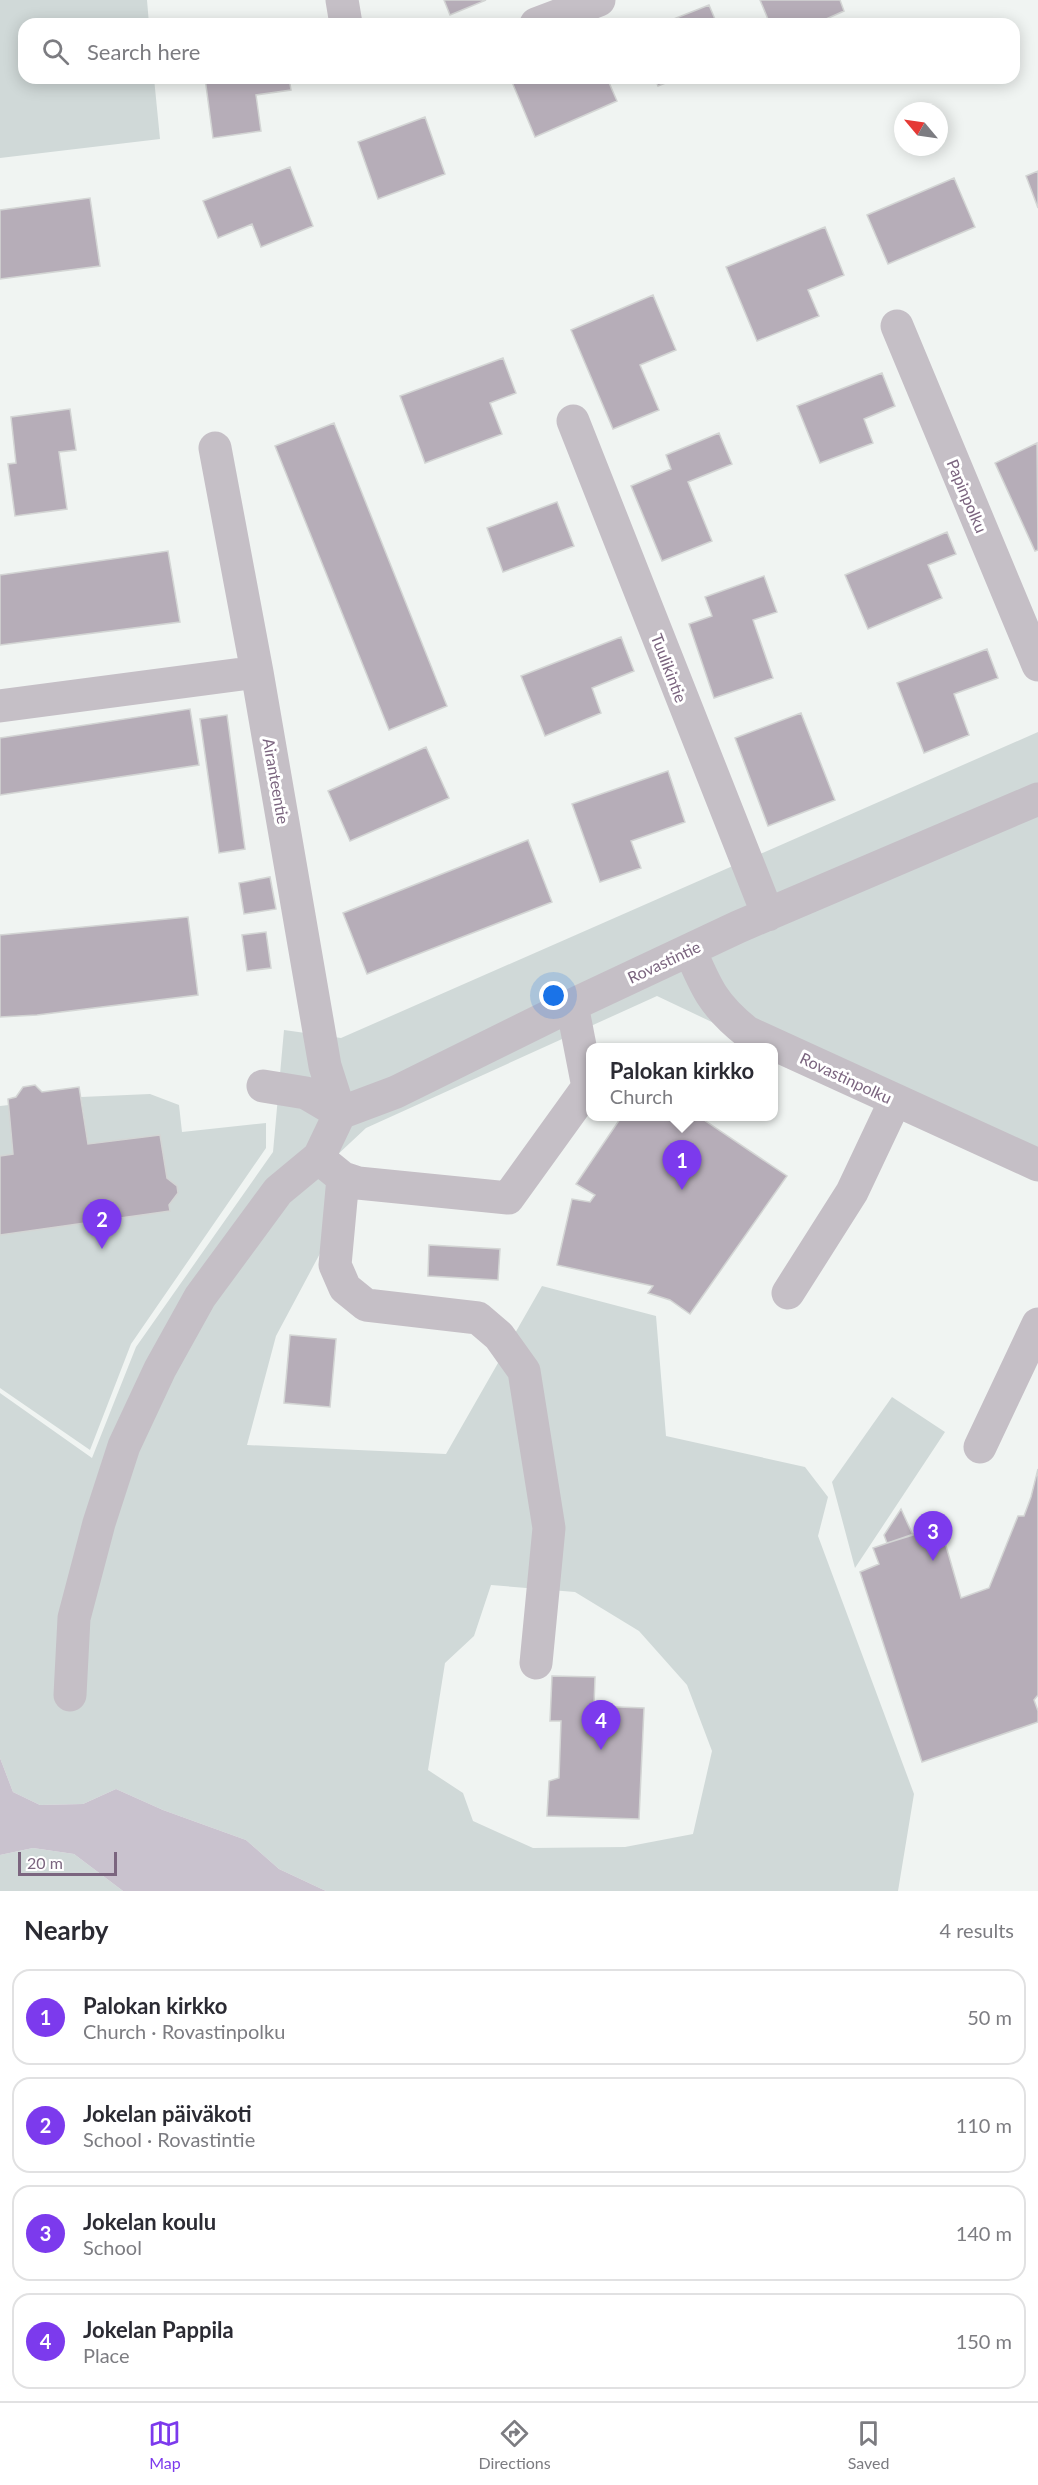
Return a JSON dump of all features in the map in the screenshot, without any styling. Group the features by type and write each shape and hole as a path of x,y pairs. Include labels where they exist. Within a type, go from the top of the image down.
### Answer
{"street":[{"path":"342,0 345,18"},
{"path":"552,18 599,0"},
{"name":"Papinpolku","path":"897,326 1038,665"},
{"name":"Tuulikintie","path":"573,421 768,915"},
{"name":"Airanteentie","path":"215,448 326,1066 340,1113"},
{"path":"0,706 257,672"},
{"name":"Rovastintie","path":"340,1113 396,1092 690,950 1038,799"},
{"name":"Rovastinpolku","path":"690,950 715,1002 729,1018 747,1032 771,1043"},
{"path":"572,1005 586,1077"},
{"name":"Rovastinpolku","path":"778,1046 1038,1165"},
{"path":"263,1086 306,1093 340,1113 331,1168 335,1265 345,1288 366,1305 478,1318 499,1336 524,1371 549,1528 536,1663"},
{"path":"331,1168 358,1183 508,1197 586,1090"},
{"path":"788,1293 852,1192 895,1101"},
{"path":"70,1695 74,1618 99,1523 124,1446 160,1368 200,1297 278,1191 331,1168"},
{"path":"980,1447 1038,1324"}],"shaded area":[{"path":"0,0 147,0 148,18 18,18 18,84 155,84 160,139 0,158"},
{"path":"1038,732 1038,1177 778,1053 778,1043 756,1043 657,996 366,1128 320,1171 335,1183 332,1231 276,1336 247,1445 446,1454 542,1286 656,1316 666,1436 805,1467 828,1497 818,1536 914,1794 898,1891 326,1891 279,1869 246,1840 163,1810 116,1789 83,1804 40,1805 13,1792 0,1758 0,1393 92,1458 136,1347 273,1152 284,1030 341,1038","holes":["491,1585 575,1592 639,1631 687,1685 712,1751 693,1834 625,1847 533,1848 473,1821 463,1793 428,1770 445,1663 474,1636"]},
{"path":"150,1094 179,1105 182,1132 266,1123 266,1148 131,1344 90,1450 0,1388 0,1235 170,1211 169,1205 178,1193 177,1186 167,1178 160,1135 88,1144 81,1097"},
{"path":"9,1105 13,1154 0,1156 0,1106"},
{"path":"892,1397 945,1432 855,1568 832,1482"},
{"path":"0,1758 13,1792 40,1805 83,1804 116,1789 163,1810 246,1840 279,1869 326,1891 123,1891 74,1854 33,1848 0,1855"},
{"path":"33,1848 74,1854 123,1891 0,1891 0,1855"}],"building":[{"path":"444,0 486,0 450,15"},
{"path":"760,0 840,0 844,11 828,18 768,18"},
{"path":"709,5 714,18 676,18"},
{"path":"206,84 290,84 291,90 256,95 261,131 213,138"},
{"path":"513,84 610,84 617,101 535,137"},
{"path":"425,117 445,174 378,199 358,142"},
{"path":"290,167 313,226 261,247 252,224 218,238 203,201"},
{"path":"1038,171 1038,208 1026,176"},
{"path":"954,178 975,227 888,264 867,215"},
{"path":"90,198 100,266 0,279 0,210"},
{"path":"825,227 844,275 808,290 819,316 757,341 726,267"},
{"path":"653,295 676,350 640,365 659,410 613,429 571,330"},
{"path":"503,358 516,393 490,403 502,434 425,463 400,396"},
{"path":"882,373 895,406 864,419 873,443 820,463 797,406"},
{"path":"70,409 76,450 59,452 67,509 15,516 8,464 16,463 11,417"},
{"path":"334,423 447,706 389,730 275,446"},
{"path":"719,433 732,464 688,482 712,541 662,561 631,486 671,469 666,455"},
{"path":"1037,443 1038,550 1035,551 995,463"},
{"path":"557,502 574,546 503,572 487,528"},
{"path":"947,532 956,554 928,565 942,598 868,629 845,575"},
{"path":"168,551 180,622 0,645 0,575"},
{"path":"764,576 777,612 753,620 773,678 714,698 689,624 712,616 705,597"},
{"path":"621,637 634,671 592,688 601,713 545,736 521,676"},
{"path":"987,649 998,678 954,694 969,735 924,753 897,683"},
{"path":"190,709 199,765 0,795 0,738"},
{"path":"801,713 835,800 768,826 735,738"},
{"path":"227,715 245,849 219,853 200,719"},
{"path":"426,747 449,798 350,841 328,791"},
{"path":"668,771 685,822 631,841 641,868 600,882 572,804"},
{"path":"528,840 552,902 367,974 343,913"},
{"path":"270,877 276,909 244,914 239,883"},
{"path":"188,917 198,995 37,1015 0,1017 0,935"},
{"path":"266,932 271,968 247,971 242,935"},
{"path":"35,1085 42,1092 79,1087 88,1144 160,1135 167,1178 177,1186 178,1193 169,1205 170,1211 0,1235 0,1156 13,1154 8,1099 16,1097 23,1087"},
{"path":"619,1121 705,1121 787,1176 690,1314 670,1300 648,1293 653,1286 557,1265 572,1199 590,1202 595,1195 576,1184"},
{"path":"429,1245 500,1249 498,1280 428,1276"},
{"path":"290,1335 336,1339 330,1407 284,1403"},
{"path":"1038,1469 1038,1695 1034,1700 1038,1711 1038,1722 922,1762 860,1572 879,1564 873,1548 940,1525 961,1598 989,1588 1018,1516 1024,1516"},
{"path":"901,1509 913,1535 887,1543 884,1535"},
{"path":"552,1676 595,1677 594,1706 644,1708 639,1819 547,1816 549,1781 559,1778 561,1721 550,1721"}],"place":[{"name":"Palokan kirkko","path":"682,1190"},
{"name":"Jokelan päiväkoti","path":"102,1249"},
{"name":"Jokelan koulu","path":"933,1561"},
{"name":"Jokelan Pappila","path":"601,1750"}]}
